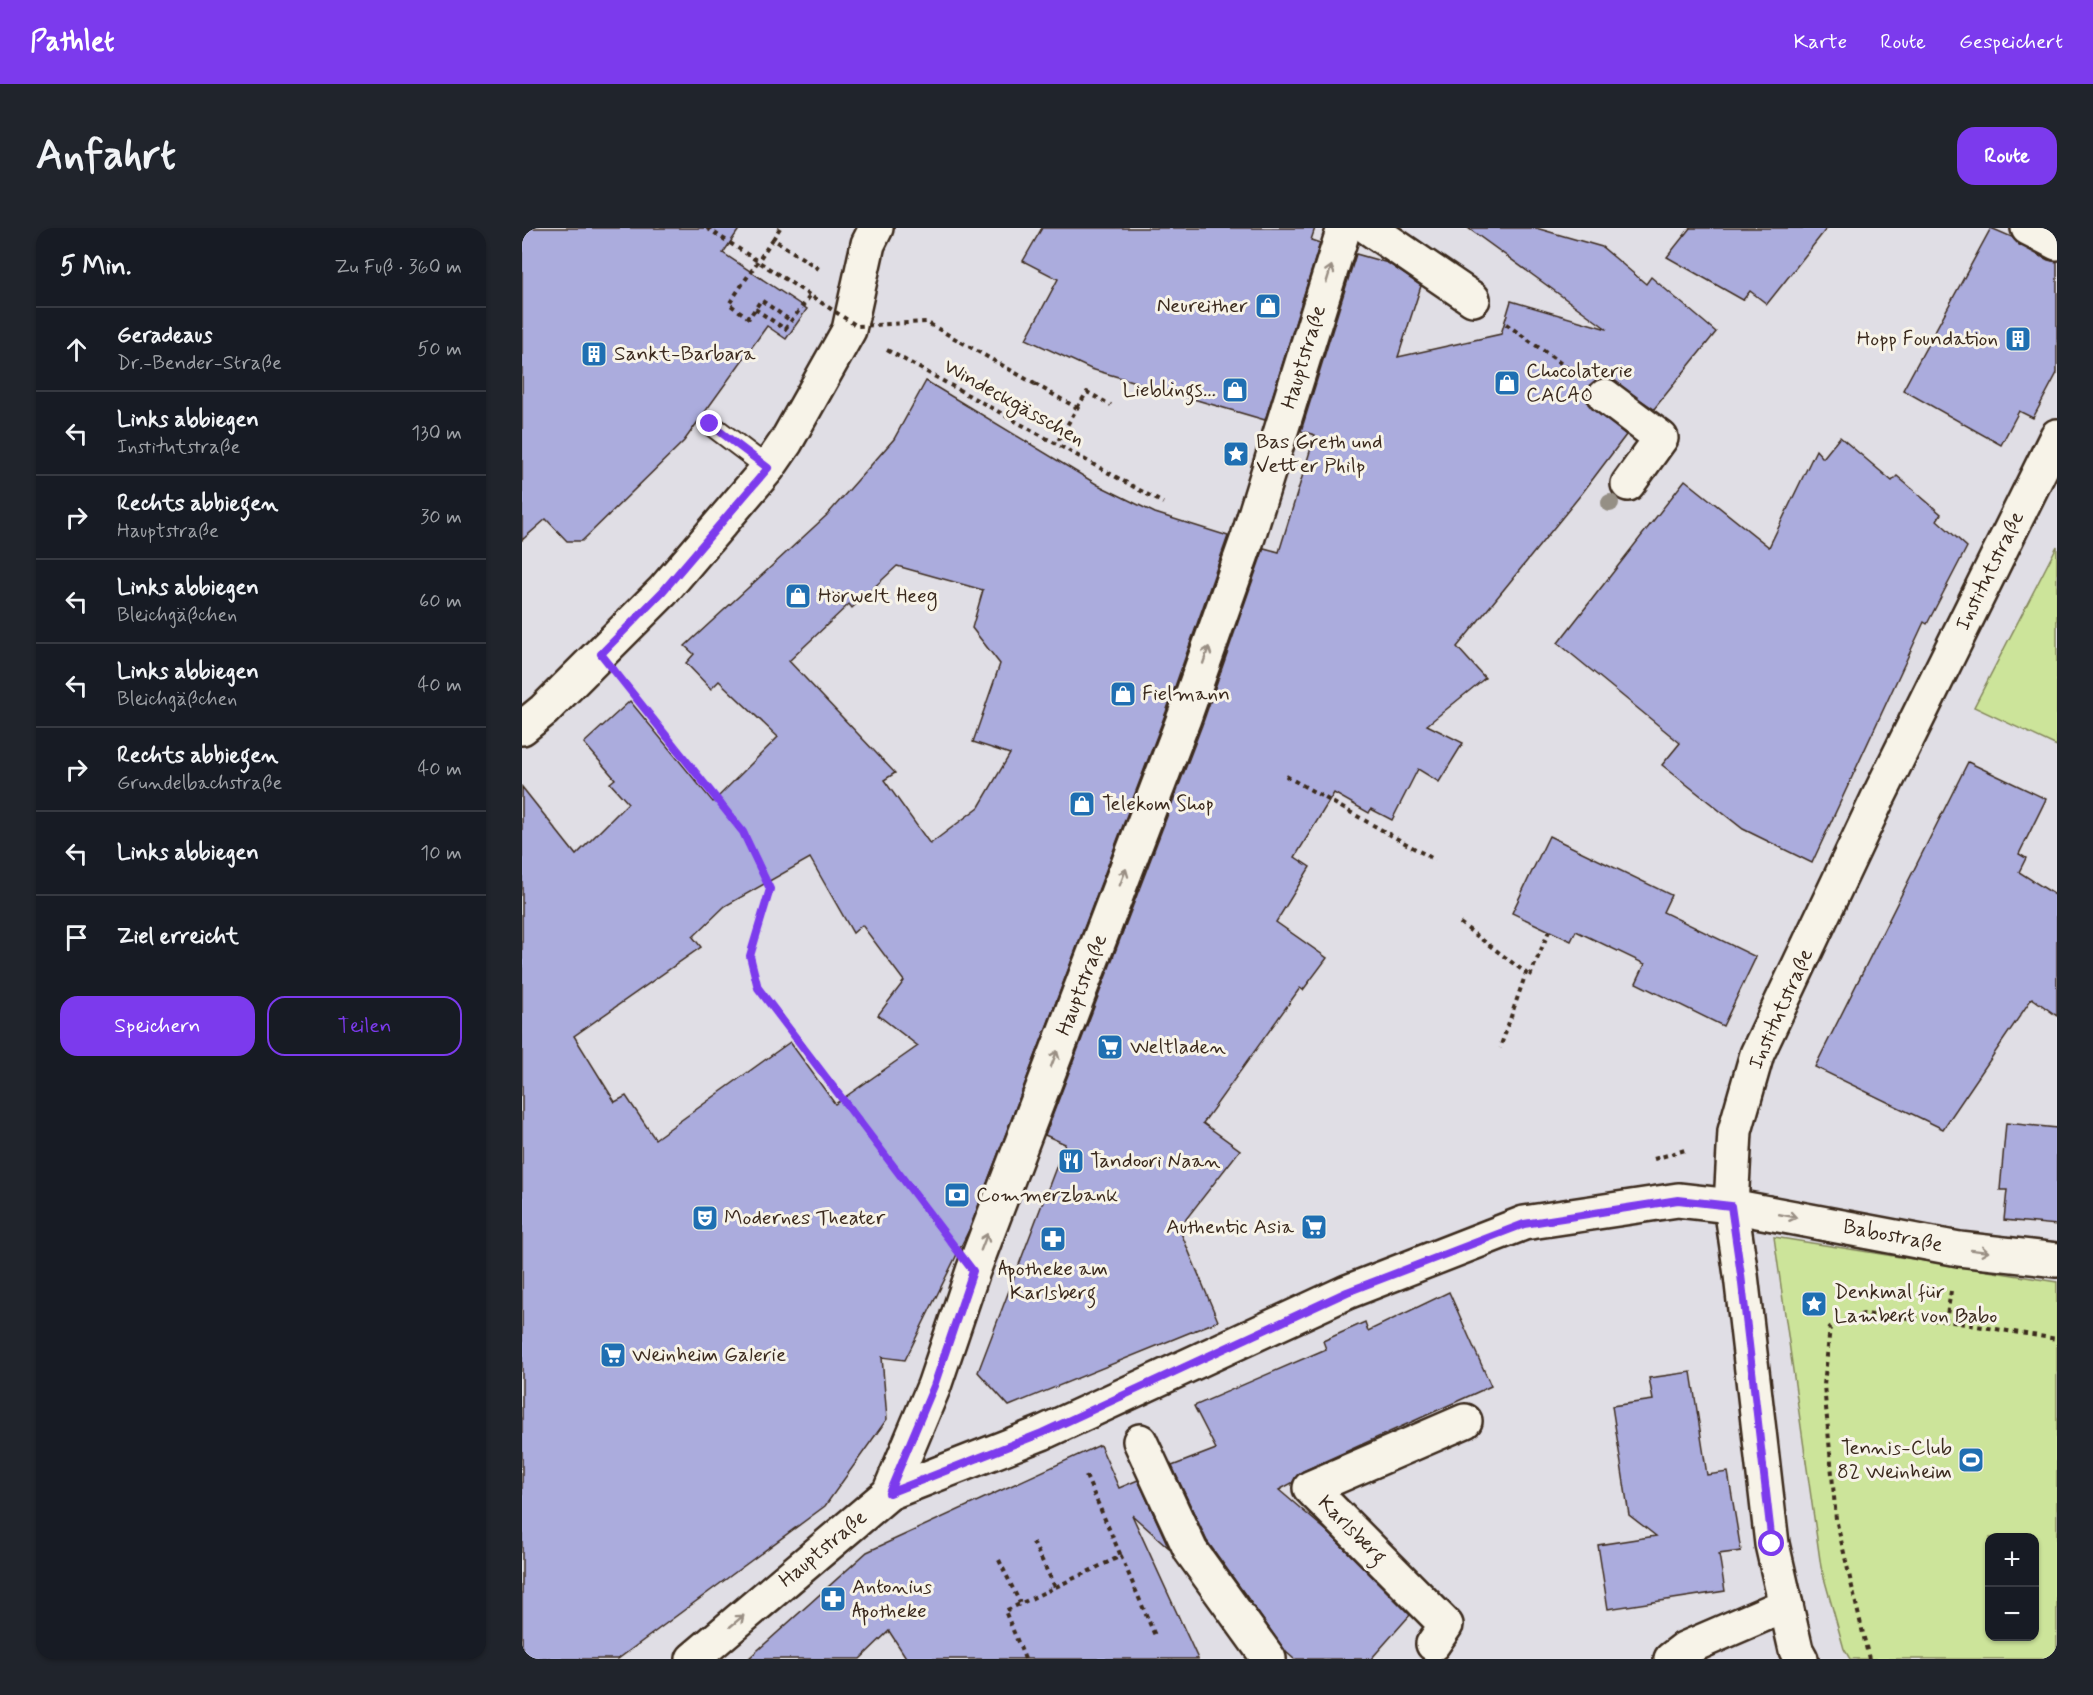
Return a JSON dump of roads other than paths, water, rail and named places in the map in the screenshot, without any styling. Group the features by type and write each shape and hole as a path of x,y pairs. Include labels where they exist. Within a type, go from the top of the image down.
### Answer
{"street":[{"path":"522,728 601,654 663,591 777,455 849,330 868,244 876,228"},
{"name":"Hauptstraße","path":"693,1659 889,1493 934,1386 973,1271 1184,718 1248,537 1344,228"},
{"path":"1369,228 1473,299"},
{"path":"2028,228 2057,243"},
{"path":"1605,396 1661,438 1628,484"},
{"name":"Institutstraße","path":"1800,1659 1772,1544 1731,1206 1735,1131 1757,1054 1877,800 2057,436"},
{"path":"889,1493 1042,1433 1306,1309 1407,1267 1524,1224 1678,1200 1731,1206"},
{"name":"Babostraße","path":"1731,1206 1959,1249 2057,1260"},
{"name":"Karlsberg","path":"1435,1654 1446,1625 1310,1488 1465,1421"},
{"path":"1140,1441 1191,1551 1269,1659"},
{"path":"1671,1659 1684,1649 1786,1605"}],"lane":[{"path":"710,424 777,455"}],"place":[{"name":"Neureither","path":"1268,306"},
{"name":"Hopp Foundation","path":"2018,339"},
{"name":"Sankt-Barbara","path":"594,354"},
{"name":"Chocolaterie CACAO","path":"1507,383"},
{"name":"Lieblings...","path":"1235,390"},
{"name":"Bas Greth und Vetter Philp","path":"1236,454"},
{"name":"Hörwelt Heeg","path":"798,596"},
{"name":"Fielmann","path":"1123,694"},
{"name":"Telekom Shop","path":"1082,804"},
{"name":"Weltladen","path":"1110,1047"},
{"name":"Tandoori Naan","path":"1071,1161"},
{"name":"Commerzbank","path":"957,1195"},
{"name":"Modernes Theater","path":"705,1218"},
{"name":"Authentic Asia","path":"1314,1227"},
{"name":"Apotheke am Karlsberg","path":"1053,1239"},
{"name":"Denkmal für Lambert von Babo","path":"1814,1304"},
{"name":"Weinheim Galerie","path":"613,1355"},
{"name":"Tennis-Club 82 Weinheim","path":"1971,1460"},
{"name":"Antonius Apotheke","path":"833,1599"}]}
